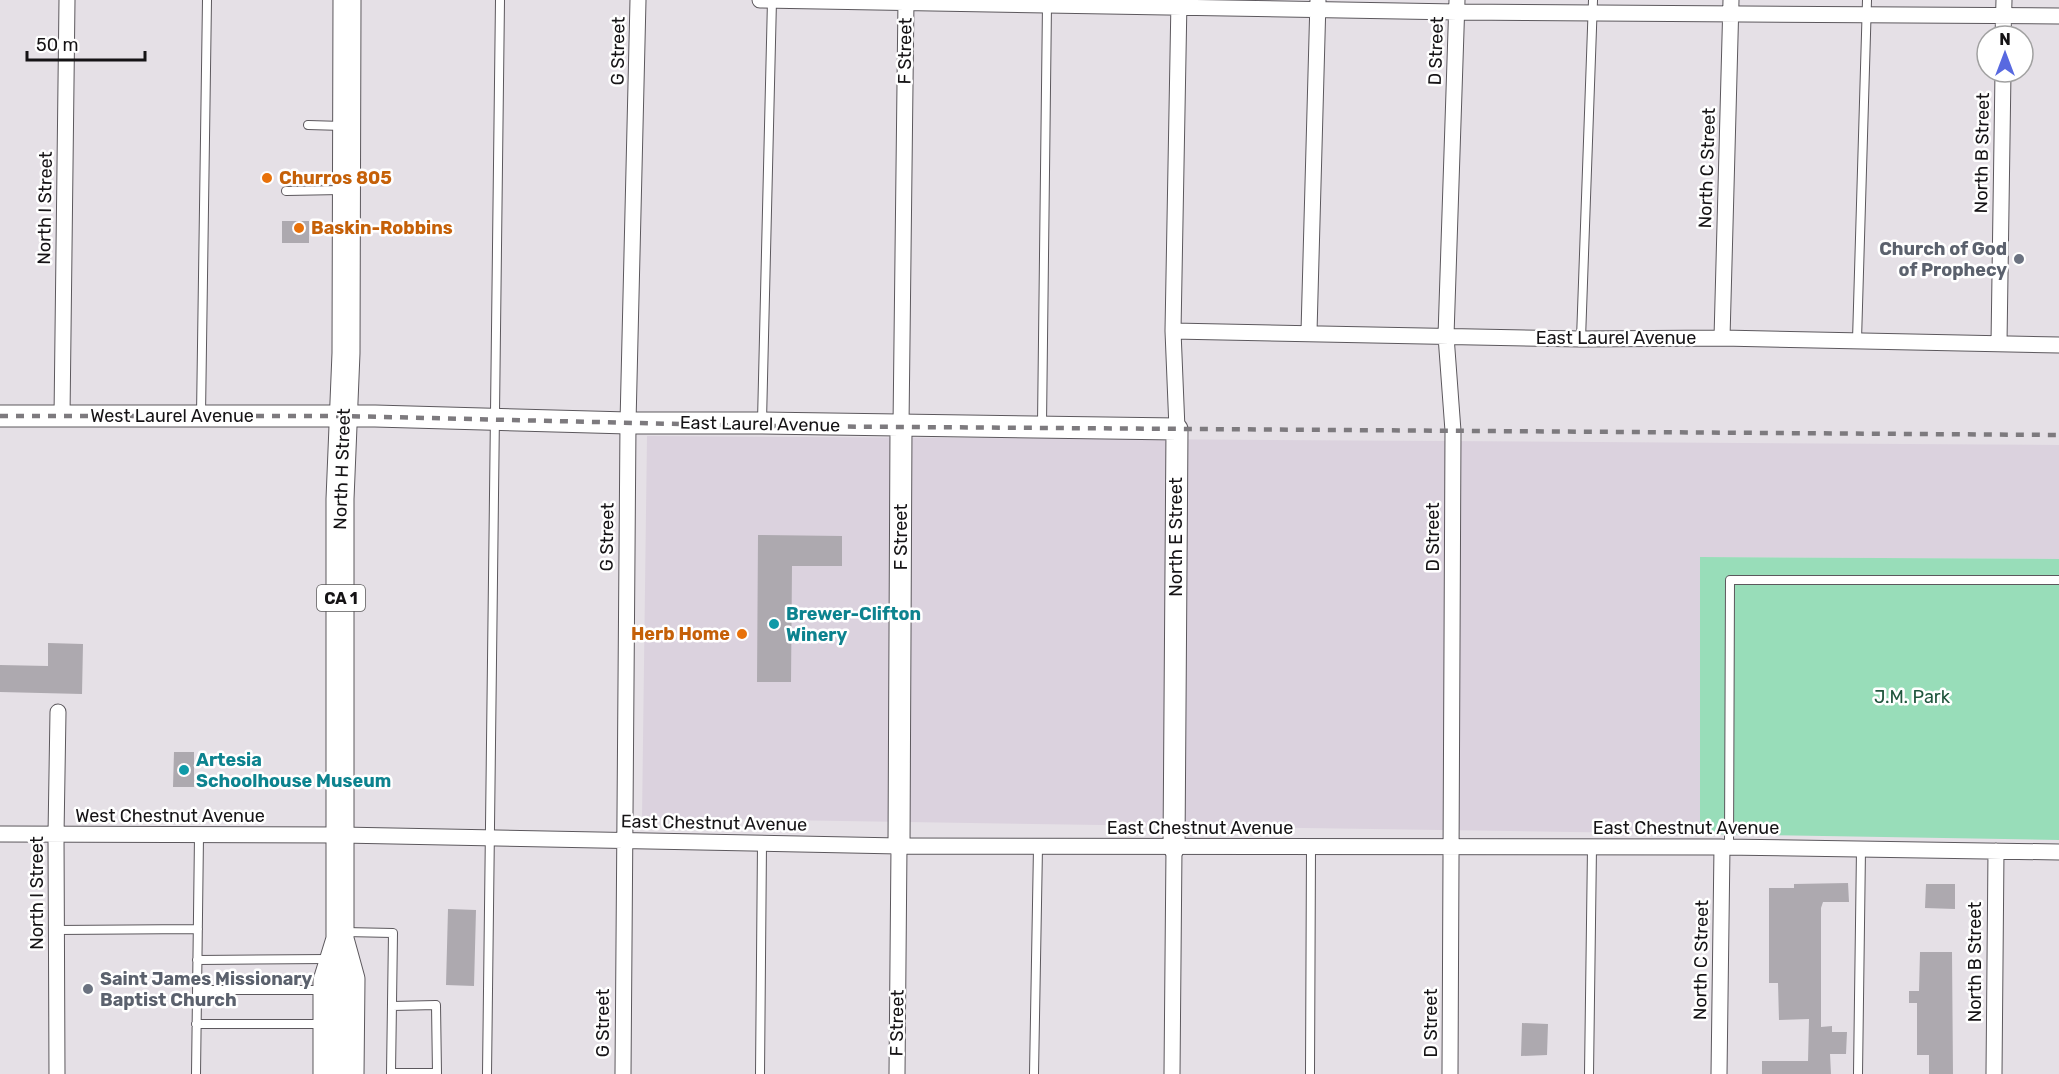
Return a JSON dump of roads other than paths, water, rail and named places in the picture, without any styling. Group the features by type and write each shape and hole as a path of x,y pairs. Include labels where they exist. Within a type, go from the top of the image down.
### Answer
{"highway":[{"name":"North H Street","path":"327,1074 327,990 338,943 341,835 340,499 344,416 347,0"},
{"name":"North H Street","path":"338,943 351,979 350,1074"}],"street":[{"name":"North I Street","path":"62,417 67,0"},
{"name":"G Street","path":"623,1074 628,423 639,0"},
{"path":"760,0 1731,7 1867,17 2004,8 2059,15"},
{"name":"F Street","path":"897,1074 906,1"},
{"name":"North E Street","path":"1172,1074 1177,429 1173,330 1179,3"},
{"path":"1309,332 1318,4"},
{"name":"D Street","path":"1450,1074 1453,431 1446,336 1457,6"},
{"name":"North C Street","path":"1722,338 1731,7"},
{"path":"2004,8 2004,24"},
{"name":"North B Street","path":"1999,343 2003,84"},
{"name":"East Laurel Avenue","path":"1173,330 1581,339 1722,338 2059,345"},
{"name":"West Laurel Avenue","path":"0,416 344,416"},
{"name":"East Laurel Avenue","path":"344,416 628,423 1177,429"},
{"name":"North I Street","path":"57,1074 58,712"},
{"name":"West Chestnut Avenue","path":"0,834 341,835"},
{"name":"East Chestnut Avenue","path":"341,835 899,846 1725,847 2059,852"},
{"name":"North C Street","path":"1719,1074 1725,847"},
{"name":"North B Street","path":"1994,1074 1996,851"}],"lane":[{"path":"201,416 207,0"},
{"path":"487,1074 497,418 500,0"},
{"path":"762,424 772,0"},
{"path":"1857,340 1867,0"},
{"path":"1042,428 1047,3"},
{"path":"1581,339 1593,6"},
{"path":"308,125 345,126"},
{"path":"286,191 345,190"},
{"path":"1725,847 1731,580 2059,580"},
{"path":"196,1074 199,836"},
{"path":"759,1074 762,843"},
{"path":"1034,1074 1038,847"},
{"path":"1310,1074 1311,847"},
{"path":"1589,1074 1592,847"},
{"path":"1858,1074 1861,849"},
{"path":"56,930 198,929"},
{"path":"197,960 338,943 393,933 391,1073 436,1073 436,1005 392,1006"},
{"path":"197,990 327,990"},
{"path":"196,1024 327,1024"}],"railway":[{"path":"0,416 344,416 762,426 2059,435"}],"place":[{"name":"Churros 805","path":"267,178"},
{"name":"Baskin-Robbins","path":"299,228"},
{"name":"Church of God of Prophecy","path":"2019,259"},
{"name":"Brewer-Clifton Winery","path":"774,624"},
{"name":"Herb Home","path":"742,634"},
{"name":"Artesia Schoolhouse Museum","path":"184,770"},
{"name":"Saint James Missionary Baptist Church","path":"88,989"}],"park label":[{"name":"J.M. Park","path":"1912,697"}]}
